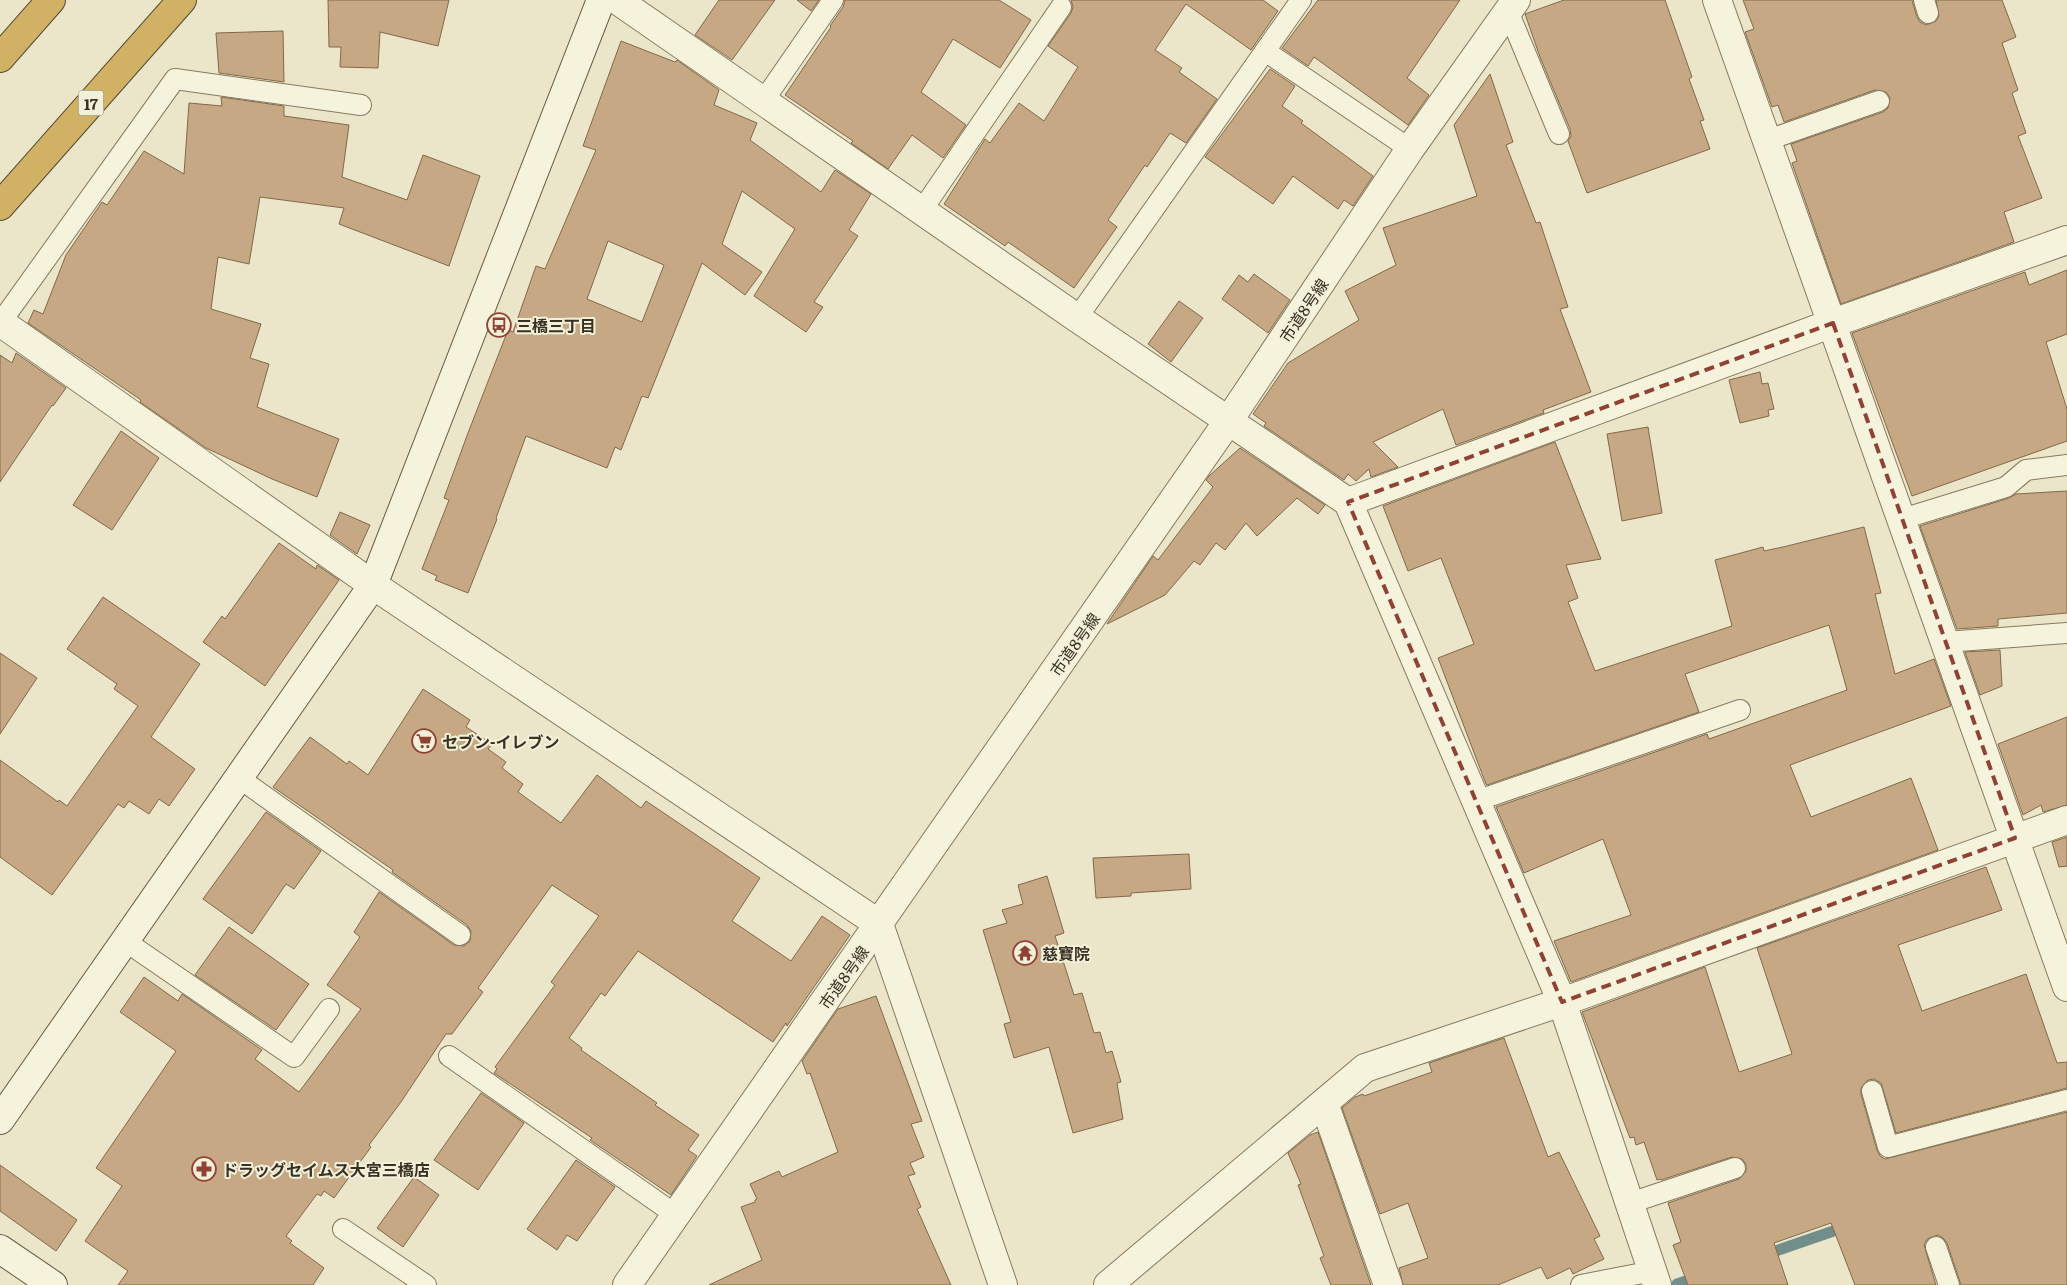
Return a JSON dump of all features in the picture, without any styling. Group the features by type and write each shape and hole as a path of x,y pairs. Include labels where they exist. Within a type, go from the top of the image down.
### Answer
{"highway":[{"path":"0,58 51,0"},
{"name":"17","path":"0,206 182,0"}],"street":[{"path":"0,1120 373,585 601,0"},
{"path":"617,0 1077,318 1348,502 1562,1002 1655,1278"},
{"path":"1717,0 2067,987"},
{"name":"市道8号線","path":"627,1285 1229,420 1410,149 1512,6"},
{"path":"1348,502 1833,323 2067,240"},
{"path":"0,322 373,585 879,924 1003,1285"},
{"path":"1108,1285 1365,1068 1562,1002 2067,820"},
{"path":"1324,1103 1388,1285"},
{"path":"0,1249 53,1285"}],"lane":[{"path":"764,100 833,0"},
{"path":"1077,318 1301,0"},
{"path":"1512,6 1559,134"},
{"path":"922,210 1061,7"},
{"path":"1265,51 1410,149"},
{"path":"0,322 175,79 361,105"},
{"path":"1768,140 1878,101"},
{"path":"1902,518 2006,487 2026,470 2067,465"},
{"path":"1945,642 2067,634"},
{"path":"1476,801 1740,710"},
{"path":"239,778 460,935"},
{"path":"125,941 294,1058 329,1009"},
{"path":"449,1056 676,1215"},
{"path":"1872,1091 1888,1147 2067,1100"},
{"path":"1630,1204 1735,1168"},
{"path":"343,1229 426,1285"},
{"path":"1936,1247 1948,1285"},
{"path":"1582,1285 1655,1278"}],"highlighted area":[{"path":"1833,323 2015,838 1562,1002 1348,502"}],"building":[{"path":"328,0 449,0 438,46 380,32 378,68 340,67 341,47 329,47"},
{"path":"719,0 775,0 732,60 695,35"},
{"path":"797,0 819,0 811,11"},
{"path":"845,0 999,0 1031,20 1000,68 953,39 921,92 966,125 943,158 912,135 888,169 851,143 853,141 785,95 831,27"},
{"path":"1071,0 1263,0 1278,11 1251,50 1186,4 1155,50 1182,68 1179,72 1217,99 1186,143 1170,133 1147,167 1145,165 1108,220 1117,227 1074,288 1008,242 1005,246 944,204 985,139 990,143 1019,103 1044,121 1078,67 1048,46 1071,13 1073,7"},
{"path":"1318,0 1460,0 1407,78 1429,95 1408,125 1314,57 1308,66 1282,48"},
{"path":"1564,0 1665,0 1692,77 1689,79 1704,120 1700,121 1710,149 1587,193 1568,141 1571,136 1570,129 1540,57 1525,14"},
{"path":"1743,0 1912,0 1917,17 1920,22 1926,25 1936,21 1939,16 1936,0 2002,0 2016,37 2002,43 2018,90 2012,93 2026,133 2018,136 2042,198 2004,212 2014,242 1841,304 1792,163 1797,161 1791,144 1883,112 1888,108 1890,98 1886,92 1875,90 1784,122 1778,105 1772,107 1745,32 1754,29"},
{"path":"283,31 284,82 219,73 216,33"},
{"path":"621,41 675,62 677,60 719,90 714,105 757,123 750,140 821,192 835,170 871,194 849,230 858,236 814,302 823,307 806,332 754,296 795,229 742,191 722,244 762,272 745,295 702,263 648,398 642,396 621,450 615,447 607,468 526,436 497,519 468,593 435,580 437,576 422,569 449,500 444,498 508,330 513,332 536,266 545,269 596,150 583,146","holes":["608,241 664,265 642,322 587,299"]},
{"path":"1270,69 1295,86 1282,106 1303,121 1301,123 1373,176 1353,206 1344,200 1338,209 1293,176 1273,204 1205,157"},
{"path":"1490,74 1513,142 1506,145 1536,223 1540,222 1568,307 1560,309 1591,392 1543,410 1544,413 1456,445 1443,409 1373,442 1398,467 1371,477 1369,469 1356,481 1348,474 1344,480 1264,426 1266,423 1253,414 1288,363 1359,320 1345,291 1396,265 1383,228 1477,196 1454,125"},
{"path":"221,97 284,106 284,116 349,125 342,177 407,200 423,155 480,176 449,266 339,224 344,208 260,197 249,264 218,257 211,309 261,324 250,358 269,364 257,407 339,439 317,497 272,479 206,448 140,402 141,400 28,323 34,310 43,314 66,255 102,202 107,205 144,151 184,174 189,103 222,106"},
{"path":"2067,270 2067,334 2046,342 2067,409 2067,441 1912,496 1852,333 2025,272 2029,285"},
{"path":"1254,274 1290,300 1268,333 1222,299 1239,275 1248,282"},
{"path":"1179,301 1203,318 1171,362 1148,344"},
{"path":"16,353 66,388 52,405 0,482 0,355 12,363"},
{"path":"1760,372 1762,384 1768,383 1774,409 1768,410 1769,416 1740,423 1729,380"},
{"path":"1648,427 1662,513 1622,521 1607,434"},
{"path":"121,431 159,458 112,530 73,505"},
{"path":"1555,442 1601,559 1566,565 1578,598 1568,602 1595,671 1732,626 1715,560 1763,547 1764,551 1864,527 1881,593 1875,594 1895,674 1934,659 1951,706 1790,765 1811,817 1911,778 1938,850 1571,982 1554,941 1631,915 1603,839 1524,873 1496,807 1707,734 1709,739 1847,690 1829,625 1685,674 1699,712 1487,785 1438,658 1474,644 1441,558 1408,571 1383,506"},
{"path":"1240,448 1325,505 1318,514 1297,498 1257,536 1246,523 1225,550 1216,543 1200,565 1194,561 1165,595 1107,624 1153,556 1158,560 1213,487 1206,480 1209,476"},
{"path":"2067,491 2067,613 1998,619 1998,626 1957,629 1920,526 2009,498 2016,494"},
{"path":"340,512 370,525 357,554 330,535"},
{"path":"279,543 316,569 317,565 339,580 265,686 203,642 222,616 225,619"},
{"path":"103,597 200,664 151,737 195,769 169,806 159,799 149,814 129,801 124,808 118,804 52,895 0,857 0,760 58,802 59,800 67,806 138,706 114,689 117,684 67,649"},
{"path":"2000,650 2002,686 1980,695 1965,652"},
{"path":"0,653 37,678 0,734"},
{"path":"423,689 470,720 466,727 492,744 488,749 506,762 502,768 523,784 518,792 561,823 597,775 641,808 646,801 760,878 732,921 791,961 822,916 850,935 787,1026 786,1023 773,1042 638,951 605,996 601,993 569,1038 582,1048 581,1050 699,1135 688,1150 697,1156 671,1195 590,1140 592,1138 494,1073 497,1069 495,1067 555,985 551,982 599,916 552,885 478,988 483,992 452,1034 446,1034 401,1102 369,1145 371,1147 334,1198 324,1191 321,1196 317,1194 286,1236 292,1241 290,1243 324,1268 313,1285 118,1285 128,1271 85,1241 122,1186 96,1168 176,1051 120,1012 144,977 178,1001 182,994 262,1050 255,1059 299,1092 361,1009 327,985 360,937 354,932 379,892 454,945 464,946 470,941 471,931 467,925 392,872 393,870 273,787 310,737 347,764 349,761 368,775"},
{"path":"2067,717 2067,805 2043,812 2041,805 2023,815 1998,744"},
{"path":"266,812 321,851 294,889 286,884 252,934 203,899"},
{"path":"2067,837 2067,866 2059,867 2052,842"},
{"path":"1189,854 1191,889 1131,893 1131,896 1096,898 1093,858"},
{"path":"1986,867 2002,910 1898,945 1922,1011 2026,974 2057,1063 2067,1062 2067,1088 1896,1133 1881,1083 1874,1079 1868,1080 1861,1088 1861,1094 1877,1150 1880,1156 1885,1159 2067,1112 2067,1285 1961,1285 1947,1243 1938,1235 1927,1239 1924,1245 1936,1285 1855,1285 1831,1223 1774,1243 1788,1285 1688,1285 1673,1245 1681,1242 1668,1203 1739,1179 1746,1171 1746,1164 1742,1159 1732,1157 1657,1180 1644,1142 1636,1145 1634,1137 1630,1138 1582,1012 1705,967 1739,1072 1792,1054 1757,948"},
{"name":"慈寶院","path":"1047,876 1064,933 1055,936 1074,995 1082,993 1094,1033 1100,1032 1106,1053 1112,1051 1121,1082 1117,1083 1123,1119 1073,1133 1049,1047 1014,1058 1004,1024 1011,1022 983,930 1007,923 1002,910 1023,904 1018,885"},
{"path":"229,927 309,984 276,1030 195,975"},
{"path":"876,996 922,1121 911,1124 924,1157 910,1163 915,1174 908,1176 921,1207 917,1209 951,1285 709,1285 762,1260 741,1207 755,1202 757,1199 750,1184 779,1171 782,1177 838,1152 810,1073 807,1074 802,1061 838,1009"},
{"path":"1504,1038 1548,1157 1559,1152 1600,1236 1594,1239 1604,1259 1573,1274 1570,1268 1547,1279 1541,1267 1498,1285 1403,1285 1399,1268 1428,1258 1408,1203 1380,1214 1342,1108 1355,1097 1363,1094 1364,1096 1432,1072 1429,1063"},
{"path":"481,1093 524,1123 478,1190 434,1160"},
{"path":"1318,1132 1371,1285 1331,1285 1320,1258 1324,1256 1298,1185 1301,1184 1288,1153 1310,1135"},
{"path":"576,1160 615,1187 577,1241 567,1235 557,1250 527,1229"},
{"path":"0,1165 77,1220 56,1251 0,1211"},
{"path":"414,1177 439,1195 403,1247 377,1228"}],"waterway":[{"path":"1764,1255 1848,1226"},
{"path":"1677,1284 1701,1276"}],"place":[{"name":"三橋三丁目","path":"499,325"},
{"name":"セブン-イレブン","path":"424,741"},
{"name":"慈寶院","path":"1025,953"},
{"name":"ドラッグセイムス大宮三橋店","path":"204,1169"}]}
